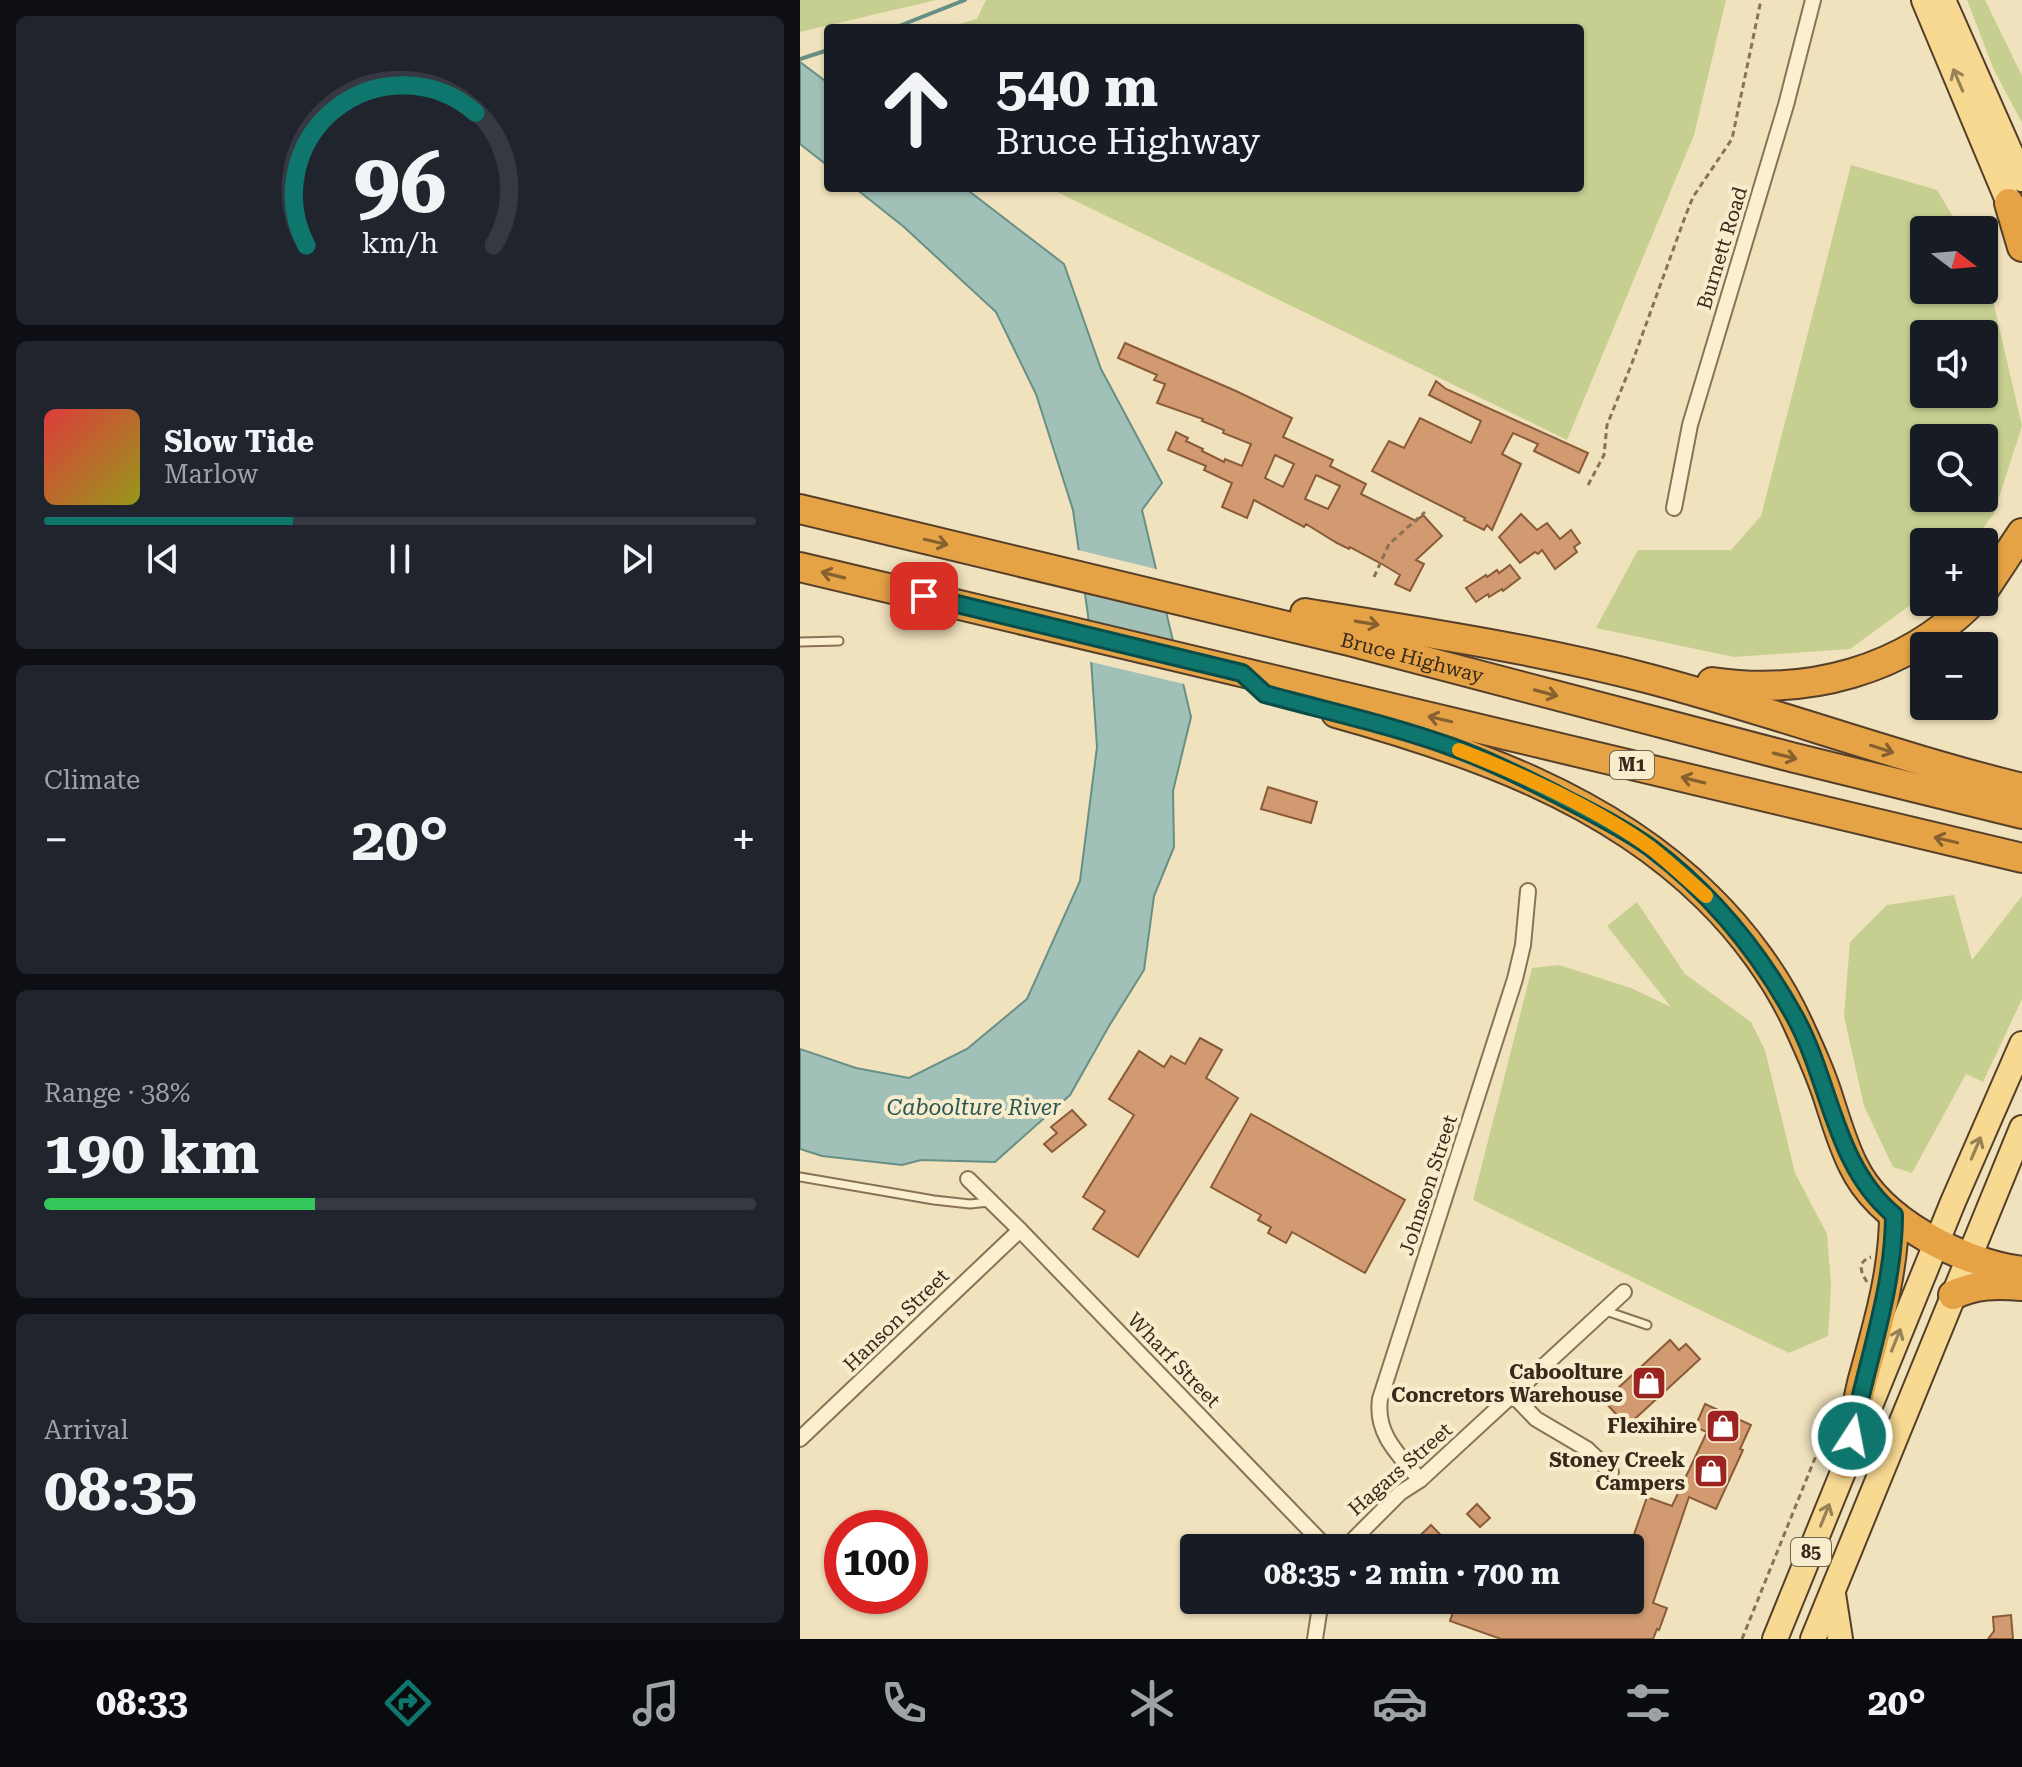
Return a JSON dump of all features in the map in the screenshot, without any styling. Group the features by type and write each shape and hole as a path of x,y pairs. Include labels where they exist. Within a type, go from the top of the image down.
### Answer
{"highway":[{"path":"2018,203 2022,247"},
{"name":"Bruce Highway","path":"800,509 1253,617 2022,814"},
{"path":"1998,569 2022,533"},
{"name":"M1","path":"800,567 2022,858"},
{"path":"1253,617 1291,610 1510,648 1647,678 1900,755 2022,788"},
{"path":"1647,678 1673,675 1733,685 1769,687 1836,679 1873,667 1913,648 1957,616"},
{"path":"1242,673 1265,694 1406,732 1496,764 1600,817 1649,846 1735,928 1770,975 1797,1020 1854,1168 1875,1198 1894,1215 1937,1242 1968,1256 2022,1271"},
{"path":"1846,1464 1863,1380 1879,1322 1894,1215"},
{"path":"1953,1295 1987,1284 2022,1286"}],"main road":[{"path":"1924,0 2018,203"},
{"path":"1943,0 2018,203"},
{"name":"85","path":"1775,1639 1937,1242 2022,1044"},
{"path":"1968,1256 2022,1128"},
{"name":"85","path":"1813,1639 1968,1256"},
{"path":"1833,1591 1840,1639"}],"street":[{"name":"Burnett Road","path":"1674,508 1690,425 1786,105 1813,0"},
{"name":"Johnson Street","path":"1420,1480 1382,1431 1380,1399 1515,979 1523,945 1528,891"},
{"name":"Wharf Street","path":"968,1179 1313,1534"},
{"name":"Hanson Street","path":"800,1439 1020,1230"},
{"name":"Hagars Street","path":"1359,1534 1400,1493 1420,1480 1624,1292"},
{"path":"1513,1395 1536,1419 1578,1442 1611,1472"},
{"path":"1315,1639 1319,1614"}],"lane":[{"path":"800,642 839,641"},
{"path":"800,1177 946,1201 979,1205 991,1201"},
{"path":"1604,1311 1647,1325"}],"path":[{"path":"1588,485 1604,455 1607,425 1689,207 1705,177 1732,139 1761,0"},
{"path":"1374,577 1389,544 1425,512"},
{"path":"1868,1290 1861,1272 1862,1262 1872,1257 1890,1259"},
{"path":"1742,1639 1835,1408"}],"green space":[{"path":"800,0 936,0 824,24 800,32"},
{"path":"986,0 1726,0 1694,135 1567,440 1057,192 1584,192 1584,24 958,24 977,19"},
{"path":"1967,0 1985,0 2022,76 2022,123 1994,70"},
{"path":"1851,165 1937,190 1953,216 1910,216 1910,304 1994,304 1997,320 1910,320 1910,408 1998,408 1998,322 2022,426 1998,501 1998,424 1910,424 1910,512 1994,513 1983,528 1910,528 1910,605 1850,649 1734,657 1596,628 1638,550 1731,550 1761,516"},
{"path":"1954,895 1972,960 2022,896 2022,999 1983,1082 1966,1074 1912,1173 1893,1167 1864,1106 1844,1016 1850,942 1887,905"},
{"path":"1637,902 1685,974 1751,1022 1765,1050 1795,1173 1827,1234 1831,1285 1828,1336 1789,1353 1473,1200 1532,968 1559,965 1631,988 1671,1007 1607,926"}],"water":[{"path":"800,62 824,80 824,163 800,144"},
{"name":"Caboolture River","path":"860,192 970,192 1064,264 1101,369 1162,483 1142,510 1191,717 1173,791 1174,847 1154,896 1144,970 1070,1095 995,1162 921,1160 902,1165 822,1156 800,1149 800,1049 856,1068 909,1078 967,1049 1027,999 1080,881 1097,747 1088,615 1073,510 1036,394 996,312 904,227"}],"pier":[{"path":"1074,549 1160,570 1170,612 1081,591"},
{"path":"1085,621 1178,643 1188,685 1087,661"}],"building":[{"path":"1125,343 1292,418 1283,437 1333,460 1330,466 1366,484 1361,494 1416,521 1423,515 1442,536 1416,560 1424,564 1410,591 1395,584 1400,575 1382,564 1254,500 1247,518 1222,507 1232,483 1204,470 1206,466 1168,450 1176,432 1202,451 1224,462 1225,459 1242,466 1251,444 1223,433 1224,430 1203,419 1157,403 1165,384 1154,380 1157,375 1118,358","holes":["1275,455 1294,464 1283,487 1265,478","1316,475 1340,486 1328,509 1305,499"]},
{"path":"1436,381 1446,389 1588,453 1579,473 1534,451 1538,444 1513,433 1502,454 1521,464 1492,530 1487,525 1484,530 1372,471 1389,441 1404,448 1420,418 1471,443 1481,421 1429,395"},
{"path":"1521,514 1537,530 1547,523 1560,539 1571,530 1580,543 1574,547 1577,552 1555,569 1542,550 1520,563 1499,537"},
{"path":"1510,565 1520,578 1503,591 1489,597 1488,594 1476,602 1466,588"},
{"path":"1268,787 1317,802 1311,823 1261,809"},
{"path":"1200,1038 1222,1050 1206,1078 1238,1098 1138,1257 1093,1229 1105,1211 1083,1197 1134,1115 1109,1099 1139,1051 1164,1067 1171,1056 1185,1064"},
{"path":"1072,1110 1086,1125 1052,1152 1044,1144 1057,1133 1051,1127"},
{"path":"1251,1114 1405,1200 1365,1273 1292,1232 1286,1243 1268,1233 1271,1227 1258,1220 1261,1215 1211,1187"},
{"path":"1670,1340 1679,1350 1686,1344 1700,1359 1627,1426 1604,1401"},
{"path":"1705,1404 1751,1425 1716,1509 1689,1497 1653,1603 1667,1608 1653,1639 1501,1639 1450,1621 1452,1614 1644,1614 1644,1534 1634,1534 1647,1497 1672,1506 1707,1432 1695,1427"},
{"path":"1477,1504 1490,1518 1480,1527 1467,1514"},
{"path":"1431,1525 1440,1534 1422,1534"},
{"path":"2011,1615 2013,1639 1988,1639 1994,1631 1993,1617"}],"waterway":[{"path":"904,24 965,0"},
{"path":"800,59 824,51"}],"slow traffic":[{"path":"1459,750 1496,764 1629,834 1649,846 1706,896"}],"place":[{"name":"Caboolture Concretors Warehouse","path":"1649,1383"},
{"name":"Flexihire","path":"1723,1426"},
{"name":"Stoney Creek Campers","path":"1711,1471"}],"route":[{"path":"924,596 1242,673 1265,694 1406,732 1496,764 1600,817 1649,846 1708,897 1743,937 1797,1020 1854,1168 1875,1198 1894,1215 1893,1242 1879,1322 1852,1436"}]}
